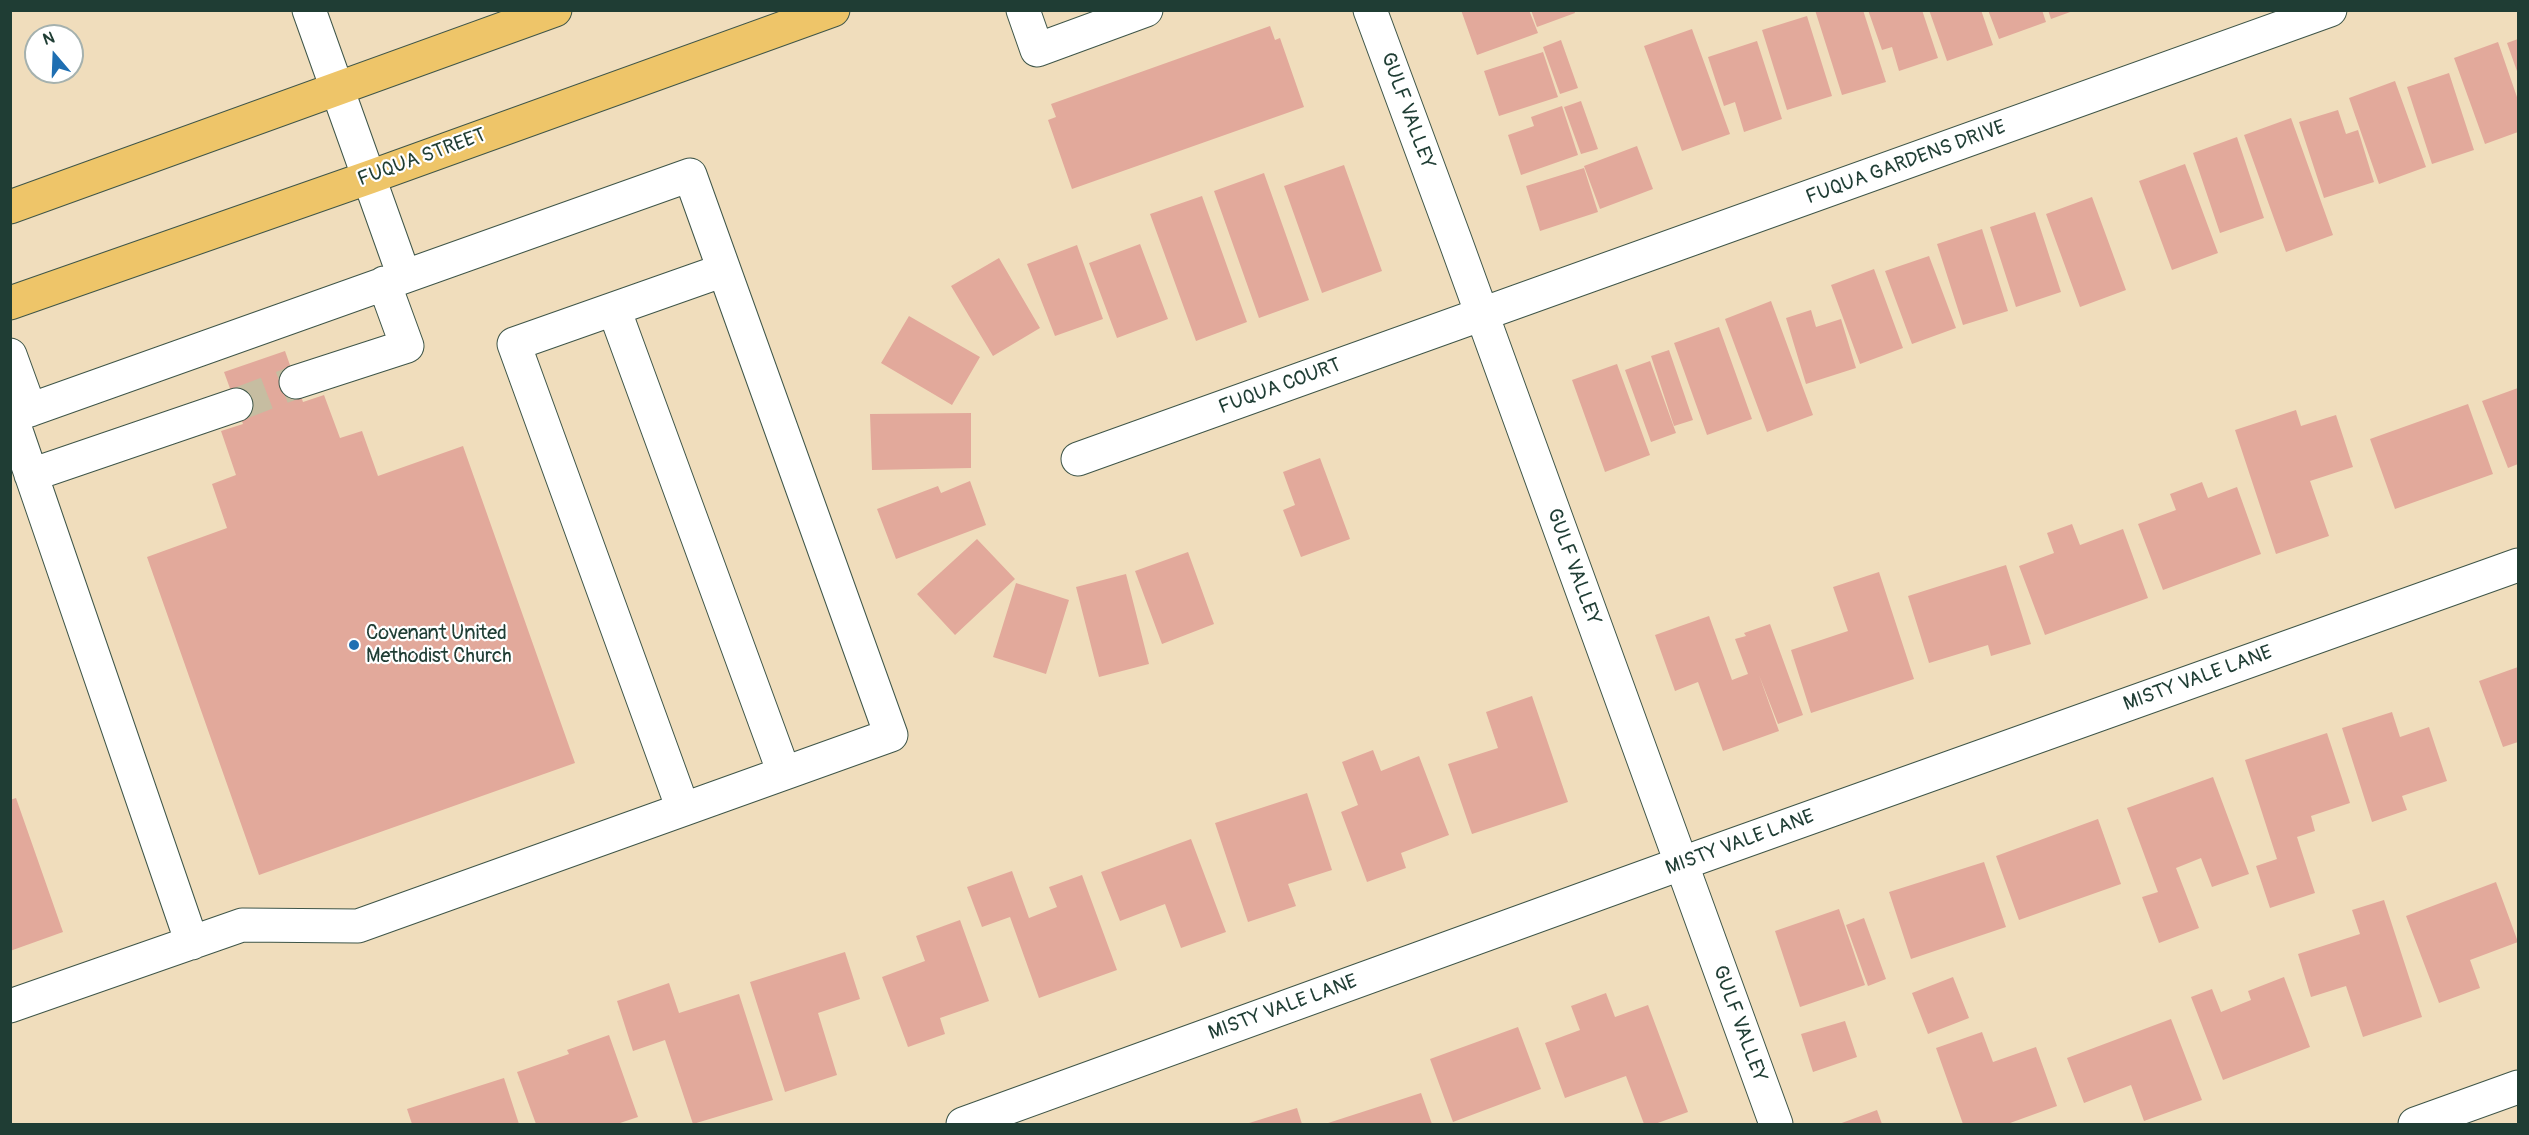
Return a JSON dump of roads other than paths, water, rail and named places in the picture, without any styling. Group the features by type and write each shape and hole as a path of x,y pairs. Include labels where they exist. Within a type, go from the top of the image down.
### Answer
{"main road":[{"path":"10,207 555,10"},
{"name":"FUQUA STREET","path":"10,303 370,177 833,10"}],"street":[{"path":"296,382 407,346 370,177 309,10"},
{"path":"1023,10 1037,50 1146,10"},
{"name":"GULF VALLEY","path":"1370,10 1776,1125"},
{"name":"FUQUA GARDENS DRIVE","path":"1483,316 2330,10"},
{"path":"10,1006 242,925 358,926 891,735 690,175 17,414"},
{"path":"683,809 514,344 724,270"},
{"path":"614,309 784,773"},
{"name":"FUQUA COURT","path":"1078,459 1483,316"},
{"path":"10,355 17,414 31,475 192,943"},
{"path":"31,475 236,405"},
{"name":"MISTY VALE LANE","path":"963,1125 1680,864 2518,565"},
{"path":"2415,1125 2518,1087"}],"tunnel":[{"path":"236,405 296,382"}],"place":[{"name":"Covenant United Methodist Church","path":"354,645"}]}
